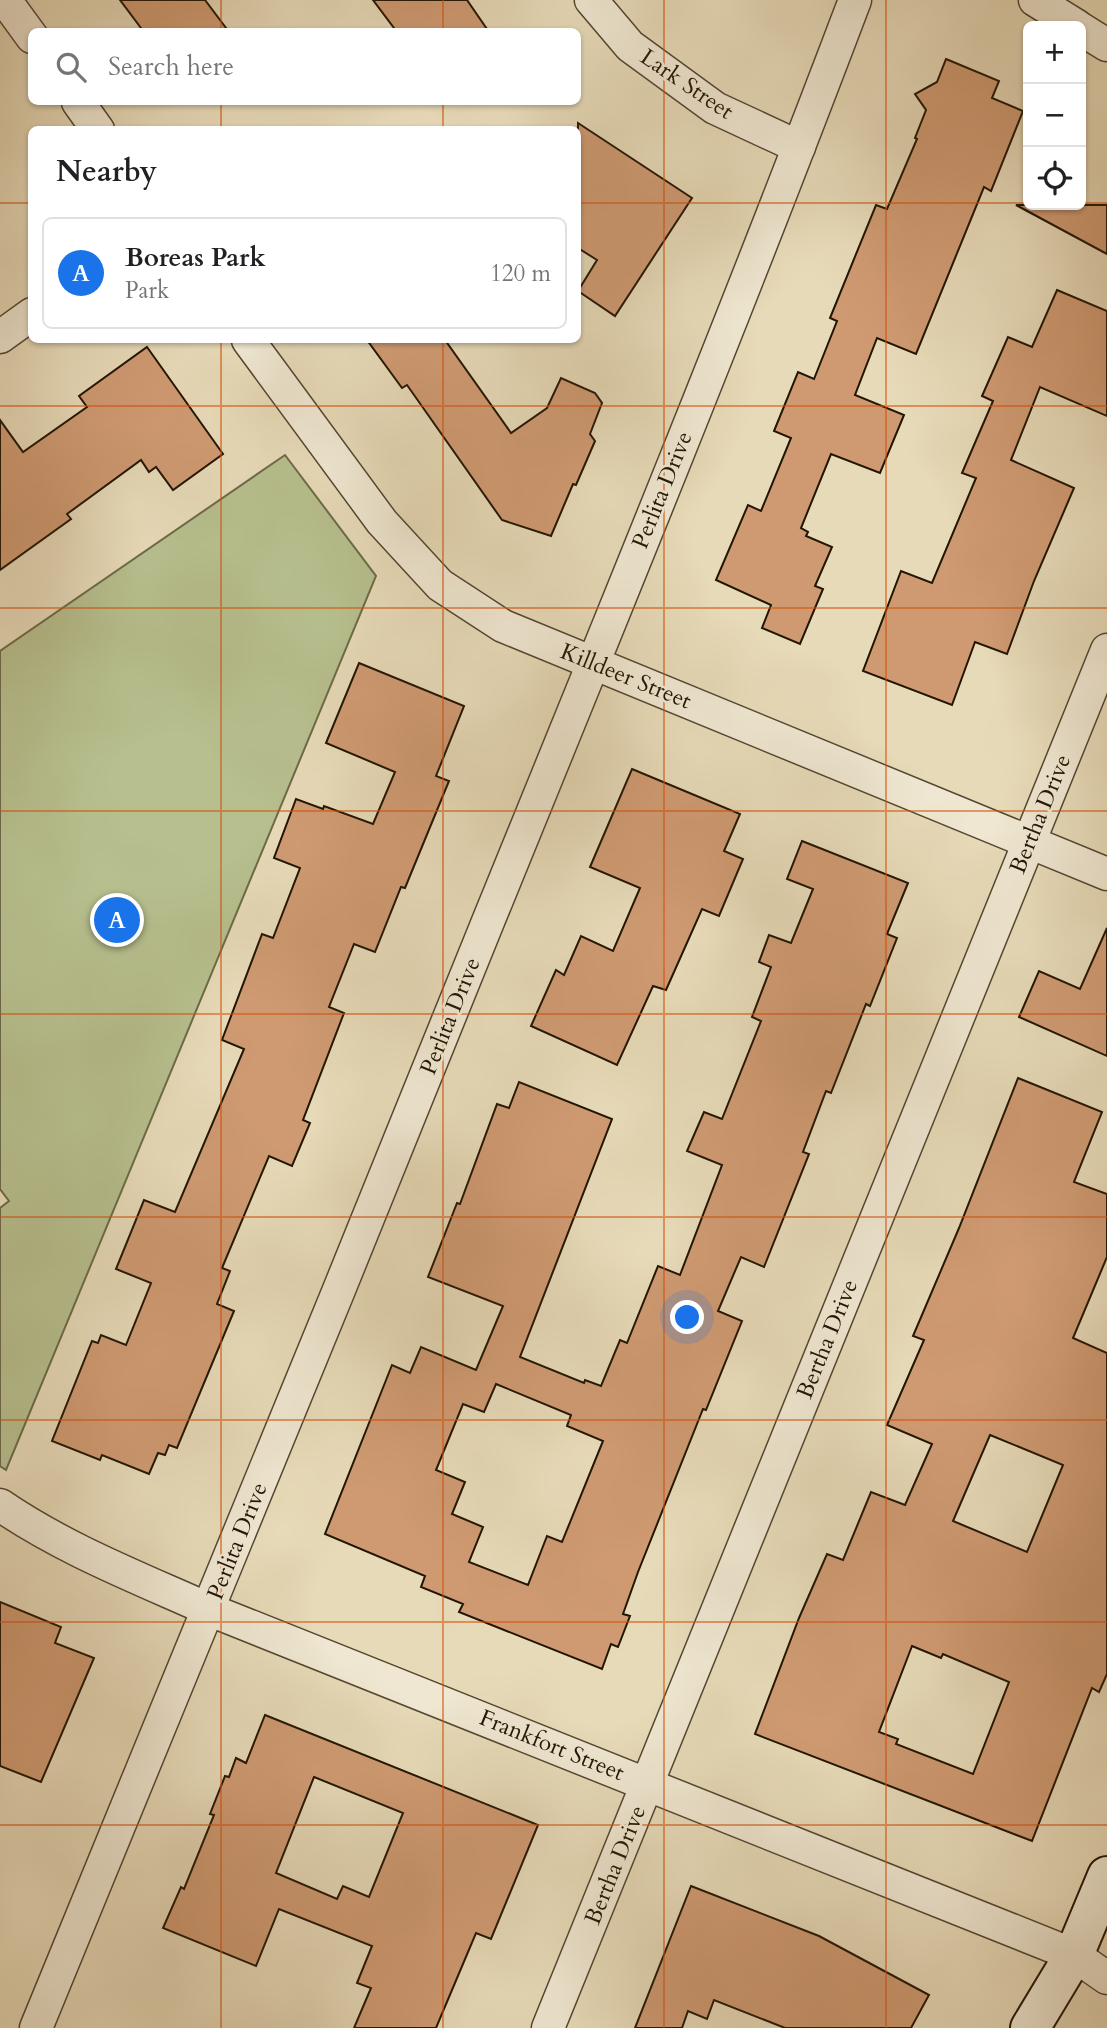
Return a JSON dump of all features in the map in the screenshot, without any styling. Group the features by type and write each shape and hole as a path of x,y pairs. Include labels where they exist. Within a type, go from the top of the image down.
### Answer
{"street":[{"path":"5,0 28,32"},
{"name":"Lark Street","path":"591,0 630,46 715,108 799,147"},
{"name":"Perlita Drive","path":"36,2028 210,1610 594,662 855,0"},
{"path":"1035,0 1068,21"},
{"path":"1086,32 1107,46"},
{"path":"80,105 95,126"},
{"path":"0,337 28,317"},
{"name":"Killdeer Street","path":"250,343 382,522 440,585 503,626 1107,874"},
{"name":"Bertha Drive","path":"548,2028 1107,650"},
{"name":"Frankfort Street","path":"0,1505 26,1523 210,1610 1074,1955 1107,1978"},
{"path":"1030,2028 1074,1955 1107,1876"}],"green space":[{"path":"285,455 376,576 6,1470 0,1466 0,1208 9,1201 0,1189 0,651"}],"building":[{"path":"120,0 205,0 226,28 141,28"},
{"path":"373,0 467,0 486,28 394,28"},
{"path":"946,59 999,81 992,98 1023,111 991,191 984,187 916,354 877,338 855,395 904,415 880,473 831,454 801,528 808,532 806,536 832,547 815,586 823,589 800,644 762,628 771,605 716,580 748,505 761,511 791,438 774,431 798,372 814,379 837,321 830,318 876,205 887,209 917,139 915,138 926,110 915,94 937,82"},
{"path":"578,123 692,198 615,316 581,293 581,286 597,260 581,250 581,126 578,126"},
{"path":"1086,205 1107,205 1107,254 1025,210 1086,210"},
{"path":"1057,290 1107,311 1107,416 1040,387 1011,460 1074,488 1034,581 1007,654 975,642 952,705 863,671 901,571 932,583 976,478 962,473 993,401 982,396 1008,337 1032,347"},
{"path":"369,343 447,343 511,433 547,408 561,378 595,393 602,403 590,434 595,441 551,536 502,520 407,385 402,388"},
{"path":"147,347 223,454 173,490 156,467 149,472 141,460 67,514 71,519 0,570 0,420 23,452 87,407 79,396"},
{"path":"359,663 464,706 436,776 449,781 405,888 401,887 375,952 354,944 329,1007 344,1013 303,1120 310,1123 292,1166 269,1156 222,1268 230,1271 217,1304 234,1311 177,1448 169,1445 165,1455 158,1453 149,1474 102,1455 100,1460 52,1441 92,1341 98,1343 101,1335 126,1345 151,1283 116,1269 144,1200 175,1212 244,1049 222,1040 262,934 273,938 300,868 274,858 296,799 373,824 395,772 326,743"},
{"path":"632,769 740,814 724,851 743,859 719,916 702,909 666,990 653,986 617,1065 531,1026 556,970 564,975 581,936 613,951 640,888 590,867"},
{"path":"802,841 908,883 887,934 897,938 870,1006 866,1004 831,1093 826,1091 803,1152 809,1154 764,1267 741,1257 718,1311 742,1321 706,1410 703,1409 638,1572 623,1614 630,1616 618,1647 611,1644 602,1669 459,1612 463,1604 421,1587 425,1576 325,1534 392,1365 410,1373 421,1347 476,1370 503,1306 428,1277 457,1203 460,1204 497,1104 509,1108 519,1082 612,1119 520,1357 584,1383 585,1380 601,1386 620,1340 627,1343 658,1266 680,1275 722,1165 687,1151 704,1112 722,1119 761,1021 752,1017 771,967 759,962 769,935 791,943 813,889 787,879","holes":["496,1384 571,1415 567,1426 603,1441 562,1542 547,1536 528,1585 469,1562 483,1527 452,1514 465,1482 436,1470 463,1404 484,1412"]},
{"path":"1107,928 1107,1056 1019,1017 1039,971 1080,989"},
{"path":"1018,1078 1102,1112 1074,1182 1107,1194 1107,1257 1073,1338 1107,1353 1107,1674 1099,1692 1092,1688 1032,1841 755,1734 799,1618 827,1554 843,1560 871,1492 905,1505 932,1444 887,1425 924,1340 913,1336","holes":["990,1435 1063,1465 1027,1552 953,1521","912,1646 941,1658 943,1654 1009,1682 973,1774 896,1744 898,1739 879,1732"]},
{"path":"0,1602 61,1627 55,1643 94,1658 41,1782 0,1766"},
{"path":"265,1715 538,1825 491,1939 476,1933 436,2028 354,2028 371,1988 357,1983 372,1946 279,1909 256,1966 163,1928 181,1887 184,1889 214,1815 210,1814 225,1776 229,1777 236,1758 246,1763","holes":["314,1777 403,1813 369,1897 343,1886 337,1899 276,1873"]},
{"path":"691,1886 819,1936 929,1995 911,2028 785,2028 714,2000 707,2019 688,2011 682,2028 635,2028"}],"place":[{"name":"Boreas Park","path":"117,920"}]}
